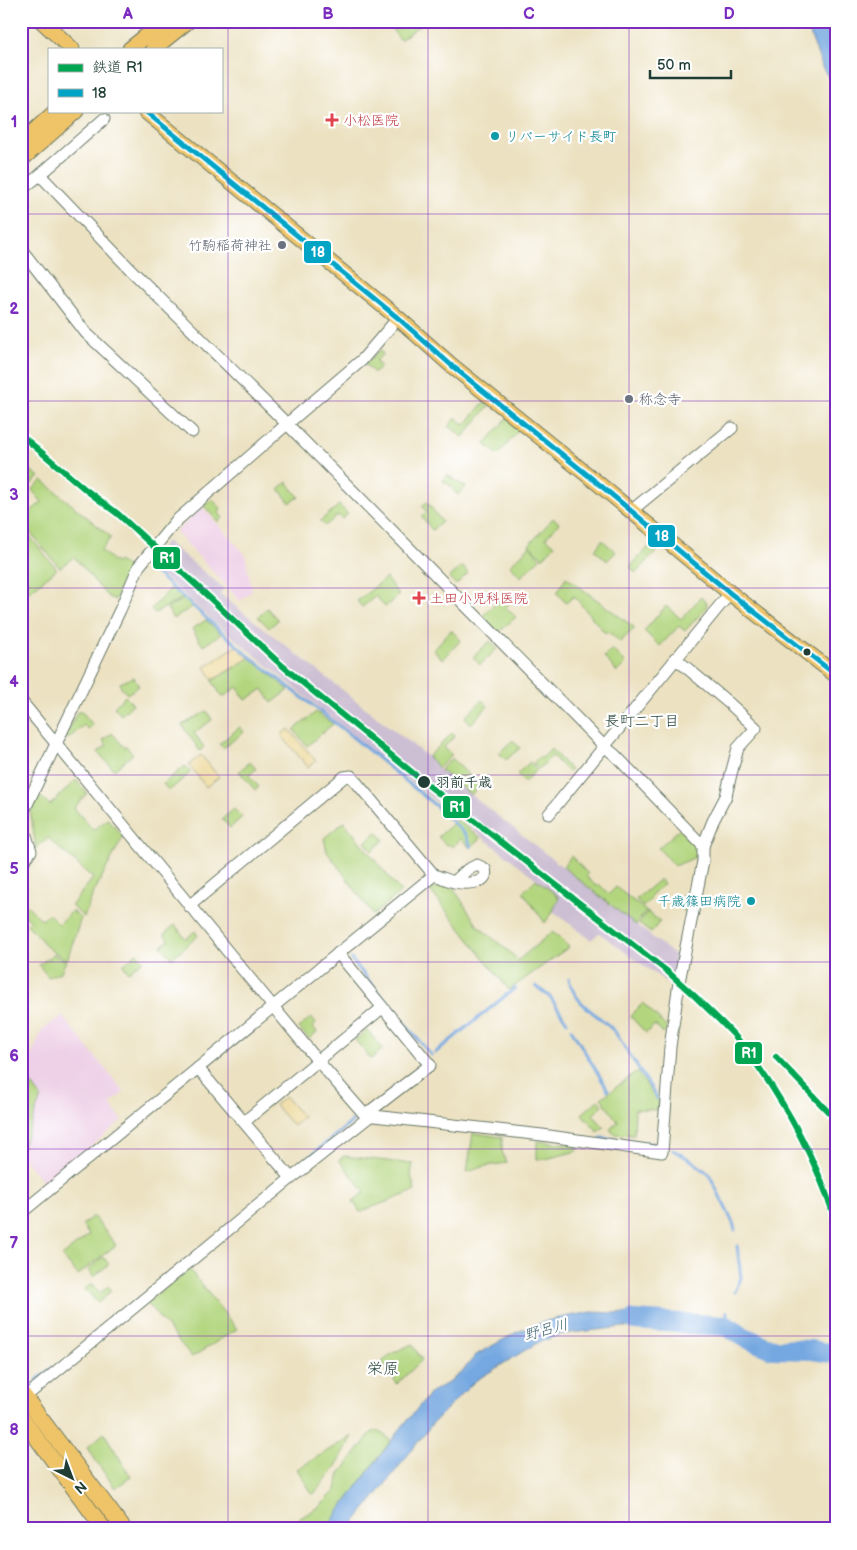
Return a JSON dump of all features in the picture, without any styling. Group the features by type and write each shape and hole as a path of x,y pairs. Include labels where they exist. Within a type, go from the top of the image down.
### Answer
{"main road":[{"path":"42,21 71,48"},
{"path":"131,48 165,21"},
{"path":"154,48 188,21"},
{"path":"21,143 55,112"},
{"path":"21,160 75,112"},
{"path":"146,112 730,593 836,675"},
{"path":"23,1394 124,1529"},
{"path":"21,1417 104,1529"}],"street":[{"path":"21,190 104,119"},
{"path":"40,175 704,846"},
{"path":"21,250 86,333 192,432"},
{"path":"21,864 31,851 21,819 139,566 176,521 362,360 398,318"},
{"path":"631,511 732,428"},
{"path":"549,814 730,593"},
{"path":"21,701 318,1062 367,1116 542,1135 662,1152 671,1037 679,982 703,861 704,846 713,821 726,796 738,748 756,728 676,658"},
{"path":"189,906 344,777 351,776 434,875 454,882"},
{"path":"21,1213 434,875"},
{"path":"23,1394 430,1066 338,953"},
{"path":"244,1122 382,1008"},
{"path":"198,1068 291,1178"}],"shaded area":[{"path":"202,507 245,554 252,591 240,601 176,532"},
{"path":"166,541 224,588 220,594 428,757 440,770 471,795 680,959 673,987 599,933 591,940 553,911 559,897 552,891 384,761 212,620 149,564"},
{"path":"62,1016 124,1092 110,1104 122,1120 46,1185 21,1156 41,1097 24,1074 42,1030"}],"green space":[{"path":"386,21 425,21 400,40"},
{"path":"380,350 383,354 376,361 381,367 374,373 365,364"},
{"path":"484,402 489,406 463,437 449,426 456,418 465,425"},
{"path":"507,418 520,429 498,455 485,444"},
{"path":"21,462 39,477 28,487 21,479"},
{"path":"447,475 466,487 457,495 450,485 443,481"},
{"path":"42,480 111,537 101,551 116,563 118,561 130,568 115,600 107,596 74,557 60,568 21,522 21,519 42,502 32,490"},
{"path":"287,482 299,497 290,503 279,489"},
{"path":"212,499 221,508 219,513 223,518 218,522 204,506"},
{"path":"427,502 442,522 432,530 421,516 427,512 422,506"},
{"path":"339,505 348,514 342,519 338,515 325,526 320,521"},
{"path":"553,518 559,523 546,538 555,545 543,558 529,545"},
{"path":"21,526 57,569 21,598"},
{"path":"602,540 616,552 607,561 595,550"},
{"path":"655,540 662,546 636,573 630,567"},
{"path":"530,546 540,558 521,577 510,565"},
{"path":"462,566 468,573 456,585 449,578"},
{"path":"566,577 635,628 620,642 610,633 604,632 574,596 566,603 557,593"},
{"path":"386,578 399,595 385,607 376,596 362,607 357,601"},
{"path":"171,588 183,598 155,613 151,609"},
{"path":"504,596 510,603 506,607 516,617 498,633 483,615"},
{"path":"701,597 707,603 706,608 685,631 679,626 660,646 644,631 666,606 681,619"},
{"path":"184,599 192,607 173,619 167,608"},
{"path":"267,608 278,620 269,628 258,617"},
{"path":"206,620 221,634 203,646 192,629"},
{"path":"451,630 461,640 443,659 433,650"},
{"path":"490,641 497,649 480,665 473,657"},
{"path":"612,649 626,663 617,672 604,657"},
{"path":"250,658 289,690 272,703 263,689 246,700 237,687 225,696 221,695 212,681"},
{"path":"134,677 139,686 127,694 120,683"},
{"path":"125,696 133,704 121,715 114,707"},
{"path":"482,700 488,706 471,724 465,717"},
{"path":"207,711 212,720 194,733 204,747 200,751 182,725"},
{"path":"77,712 82,712 93,725 88,729 84,725 68,739 66,736"},
{"path":"316,712 333,724 307,746 294,730"},
{"path":"240,727 244,732 223,748 219,744"},
{"path":"112,733 133,754 114,770 98,752 107,745 103,740"},
{"path":"452,733 455,736 444,747 452,755 439,768 428,757"},
{"path":"513,740 520,748 506,760 499,753"},
{"path":"551,749 571,770 568,772 552,756 539,769 533,763 540,756 542,758"},
{"path":"452,758 479,786 471,795 440,770"},
{"path":"250,762 256,769 249,776 259,787 255,790 239,771"},
{"path":"530,762 537,770 524,782 517,774"},
{"path":"185,766 191,772 169,791 163,784"},
{"path":"76,780 87,793 74,808 93,830 108,819 123,837 93,894 84,917 71,906 93,878 48,838 36,848 31,816 31,811 40,796 50,805"},
{"path":"234,809 242,817 230,828 222,819"},
{"path":"457,820 481,838 470,848 461,839 452,847 449,844 447,846 438,837"},
{"path":"344,822 401,892 373,915 327,852 324,838"},
{"path":"681,828 695,843 698,856 675,866 658,848"},
{"path":"377,832 384,840 372,851 365,842"},
{"path":"571,856 588,874 586,876 596,886 599,884 609,894 616,887 646,911 636,925 563,867"},
{"path":"536,879 559,897 545,923 523,892"},
{"path":"660,879 664,884 650,896 652,898 643,907 636,899"},
{"path":"452,886 478,926 512,954 517,961 552,932 569,947 509,990 429,889"},
{"path":"687,892 690,896 686,912 673,904"},
{"path":"21,899 42,920 49,914 59,924 72,911 81,918 67,960 49,949 27,924 31,921 21,911"},
{"path":"647,912 660,921 651,933 639,924"},
{"path":"175,925 186,939 195,931 198,936 172,958 161,946 169,940 164,934"},
{"path":"137,953 143,960 129,972 123,965"},
{"path":"53,954 66,961 61,972 48,977 39,965"},
{"path":"643,1003 668,1029 663,1034 655,1025 646,1033 630,1016"},
{"path":"311,1017 316,1024 313,1027 317,1032 309,1039 299,1028"},
{"path":"367,1030 383,1049 371,1059 355,1040"},
{"path":"637,1072 659,1102 659,1110 635,1109 634,1135 614,1134 610,1129 618,1122 601,1098"},
{"path":"30,1082 41,1097 21,1152 21,1089"},
{"path":"598,1100 603,1105 593,1115 604,1127 598,1132 582,1114"},
{"path":"473,1133 502,1137 502,1152 507,1163 486,1166 467,1172"},
{"path":"537,1141 578,1145 577,1151 546,1159 537,1159"},
{"path":"344,1156 413,1164 411,1175 415,1191 360,1212 353,1201 365,1192 339,1160"},
{"path":"93,1216 116,1245 78,1275 62,1256 89,1235 82,1225"},
{"path":"103,1257 109,1264 94,1277 88,1270"},
{"path":"189,1269 237,1329 192,1357 147,1303"},
{"path":"92,1284 100,1293 108,1286 112,1290 98,1303 85,1289"},
{"path":"412,1344 422,1360 397,1384 382,1362 393,1353"},
{"path":"377,1430 391,1440 326,1529 281,1529 319,1507 336,1490 340,1474 371,1433"},
{"path":"104,1433 131,1477 115,1488 87,1448"},
{"path":"352,1436 335,1468 313,1495 297,1469"}],"sand":[{"path":"236,646 249,658 213,680 205,667"},
{"path":"289,729 316,761 308,767 281,735"},
{"path":"201,755 219,777 206,787 189,765"},
{"path":"285,1097 303,1117 293,1126 275,1105"}],"water":[{"path":"803,21 836,21 836,88 823,69"},
{"path":"592,1312 662,1315 658,1328 623,1327 562,1334 537,1343 475,1381 433,1423 350,1529 326,1529 401,1428 431,1392 450,1382 476,1355 515,1333 534,1325 553,1319"}],"waterway":[{"path":"150,568 248,655 344,730 436,806 466,835 471,847"},
{"path":"351,959 431,1055"},
{"path":"569,979 576,996 615,1032 658,1099"},
{"path":"536,986 551,998 567,1022"},
{"path":"435,1053 515,988"},
{"path":"571,1029 608,1090"},
{"path":"308,1158 353,1121"},
{"path":"601,1138 654,1144"},
{"path":"673,1150 691,1160 709,1174 735,1230"},
{"path":"735,1292 741,1278 737,1246"},
{"path":"726,1326 727,1312"},
{"name":"野呂川","path":"634,1320 726,1326 746,1338 772,1349 811,1350 836,1354"},
{"path":"37,1380 52,1368"}],"rail line":[{"name":"R1","path":"21,435 86,490 118,514 298,679 424,782 668,972 702,1003 744,1047 782,1103 816,1169 836,1222"},
{"name":"R1","path":"776,1057 836,1120"}],"transit line":[{"name":"18","path":"146,112 730,593 836,675"}],"place":[{"name":"小松医院","path":"332,120"},
{"name":"リバーサイド長町","path":"495,136"},
{"name":"竹駒稲荷神社","path":"282,245"},
{"name":"称念寺","path":"629,399"},
{"name":"土田小児科医院","path":"419,598"},
{"name":"羽前千歳","path":"424,782"},
{"name":"千歳篠田病院","path":"751,901"}],"district":[{"name":"長町二丁目","path":"642,721"},
{"name":"栄原","path":"383,1369"}]}
